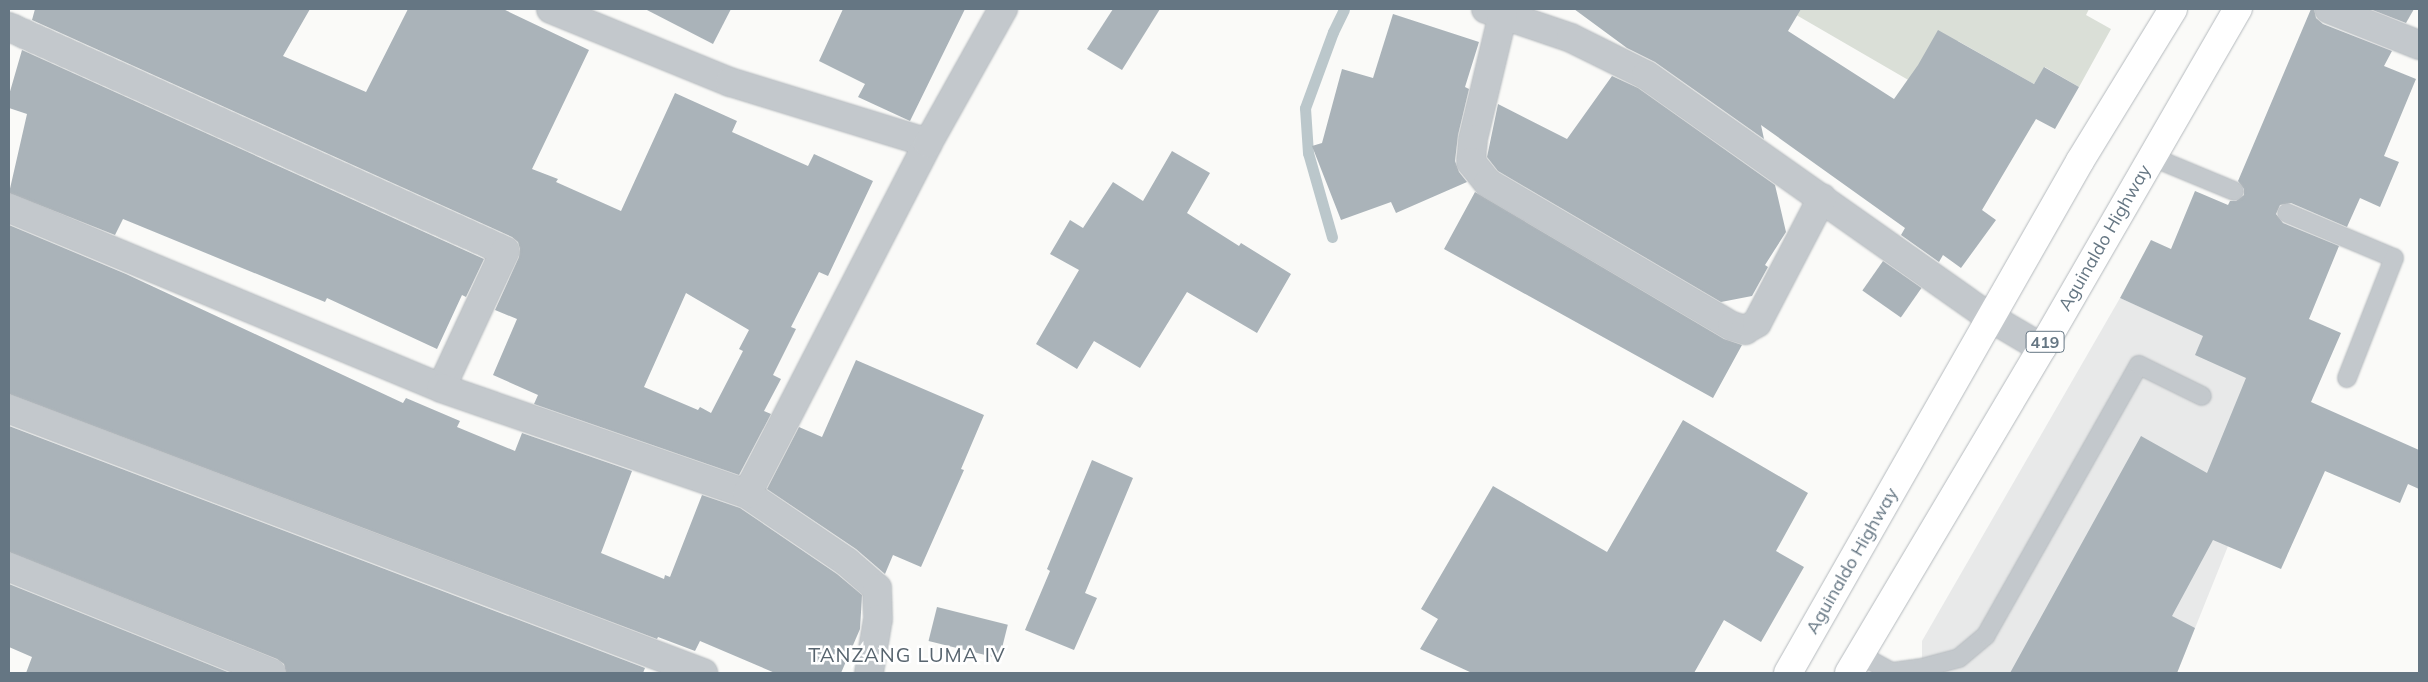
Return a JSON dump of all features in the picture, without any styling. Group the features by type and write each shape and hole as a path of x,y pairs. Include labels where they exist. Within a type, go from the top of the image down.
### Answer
{"highway":[{"name":"Aguinaldo Highway","path":"1788,673 2080,161 2173,9"},
{"name":"Aguinaldo Highway","path":"1854,664 2042,348 2238,9"}],"street":[{"path":"551,9 730,82 928,143"},
{"path":"747,494 928,143 1003,9"},
{"path":"2329,9 2419,45"},
{"path":"1822,198 1757,323 1745,330 1732,326 1488,183 1471,162 1494,11 1571,38 1646,75 1822,198 1991,318 2042,348"},
{"path":"9,27 505,251 441,388"},
{"path":"9,208 441,388 747,494 848,562 876,588 878,619 869,673"},
{"path":"9,409 703,673"},
{"path":"9,567 271,673"}],"lane":[{"path":"2152,157 2234,191"},
{"path":"2287,213 2394,258 2347,378"},
{"path":"1854,664 1892,672 1922,668 1959,658 1986,635 2139,364 2202,396"}],"shaded area":[{"path":"1786,9 2089,9 2086,15 2111,29 2079,87 2045,67 2034,84 1958,41 1929,92"},
{"path":"2120,298 2296,377 2177,673 1922,673 1922,641"}],"building":[{"path":"35,9 310,9 283,56 366,92 408,9 503,9 589,50 532,169 558,179 556,182 621,211 675,93 737,121 732,132 808,166 814,154 873,181 828,276 819,272 791,327 796,329 773,375 781,379 764,411 771,414 739,475 534,404 538,395 493,375 517,319 495,310 519,257 520,249 518,242 512,237 32,20","holes":["686,293 749,330 739,349 743,351 711,413 700,407 698,410 644,387"]},
{"path":"645,9 731,9 713,44"},
{"path":"843,9 965,9 910,121 858,97 865,84 819,61"},
{"path":"1113,9 1160,9 1122,70 1087,49"},
{"path":"1574,9 1801,9 1788,31 1894,99 1918,65 1938,30 2034,84 2044,67 2079,87 2055,129 2036,119 1982,210 1996,220 1961,268 1943,255 1939,262 1901,235 1905,228 1761,125 1764,139 1655,62 1627,48"},
{"path":"2311,9 2314,9 2316,18 2323,24 2392,51 2384,66 2416,79 2384,156 2399,162 2380,207 2360,198 2347,227 2291,203 2280,205 2276,214 2283,223 2339,246 2309,319 2341,333 2311,402 2419,450 2419,489 2408,484 2400,503 2325,471 2281,569 2213,540 2172,616 2195,628 2177,673 2010,673 2141,436 2207,473 2246,378 2195,355 2203,336 2120,298 2151,240 2171,249 2195,191 2228,205 2230,201 2236,201 2244,195 2244,189 2238,181"},
{"path":"2370,9 2414,9 2406,23"},
{"path":"1393,14 1479,42 1465,87 1469,89 1458,135 1455,161 1459,172 1467,182 1396,213 1391,202 1341,220 1312,146 1322,143 1342,69 1373,78"},
{"path":"22,50 484,259 466,297 462,295 437,349 327,298 325,302 123,219 115,235 9,193 27,114 9,108 9,95"},
{"path":"1612,76 1638,88 1775,185 1786,232 1765,265 1768,267 1752,296 1721,302 1498,171 1487,157 1498,104 1567,139"},
{"path":"1172,151 1210,173 1187,213 1239,246 1241,243 1291,274 1257,333 1187,292 1140,368 1094,341 1077,369 1036,344 1079,270 1050,254 1070,220 1083,228 1113,182 1143,201"},
{"path":"1475,192 1724,339 1742,345 1713,398 1444,249"},
{"path":"9,225 126,274 403,403 406,398 460,421 457,427 515,451 522,433 632,471 601,553 664,579 665,575 670,577 702,495 740,508 837,574 862,595 860,629 841,673 775,673 700,641 695,651 658,637 657,639 9,394"},
{"path":"1883,261 1922,288 1901,317 1862,290"},
{"path":"856,360 984,415 961,469 964,470 921,567 893,555 885,574 856,549 767,489 799,427 822,437"},
{"path":"1683,420 1808,493 1776,551 1804,567 1761,642 1724,620 1694,673 1472,673 1420,649 1438,619 1421,609 1493,486 1607,552"},
{"path":"9,426 645,668 643,673 286,673 284,664 277,659 9,552"},
{"path":"1092,460 1133,478 1085,593 1097,598 1074,650 1025,630 1050,571 1047,569"},
{"path":"9,584 230,673 26,673 32,657 9,647"},
{"path":"937,607 1008,625 999,659 929,641"}],"waterway":[{"path":"1332,237 1308,153 1305,108 1333,32 1344,9"}],"district":[{"name":"TANZANG LUMA IV","path":"907,654"}]}
